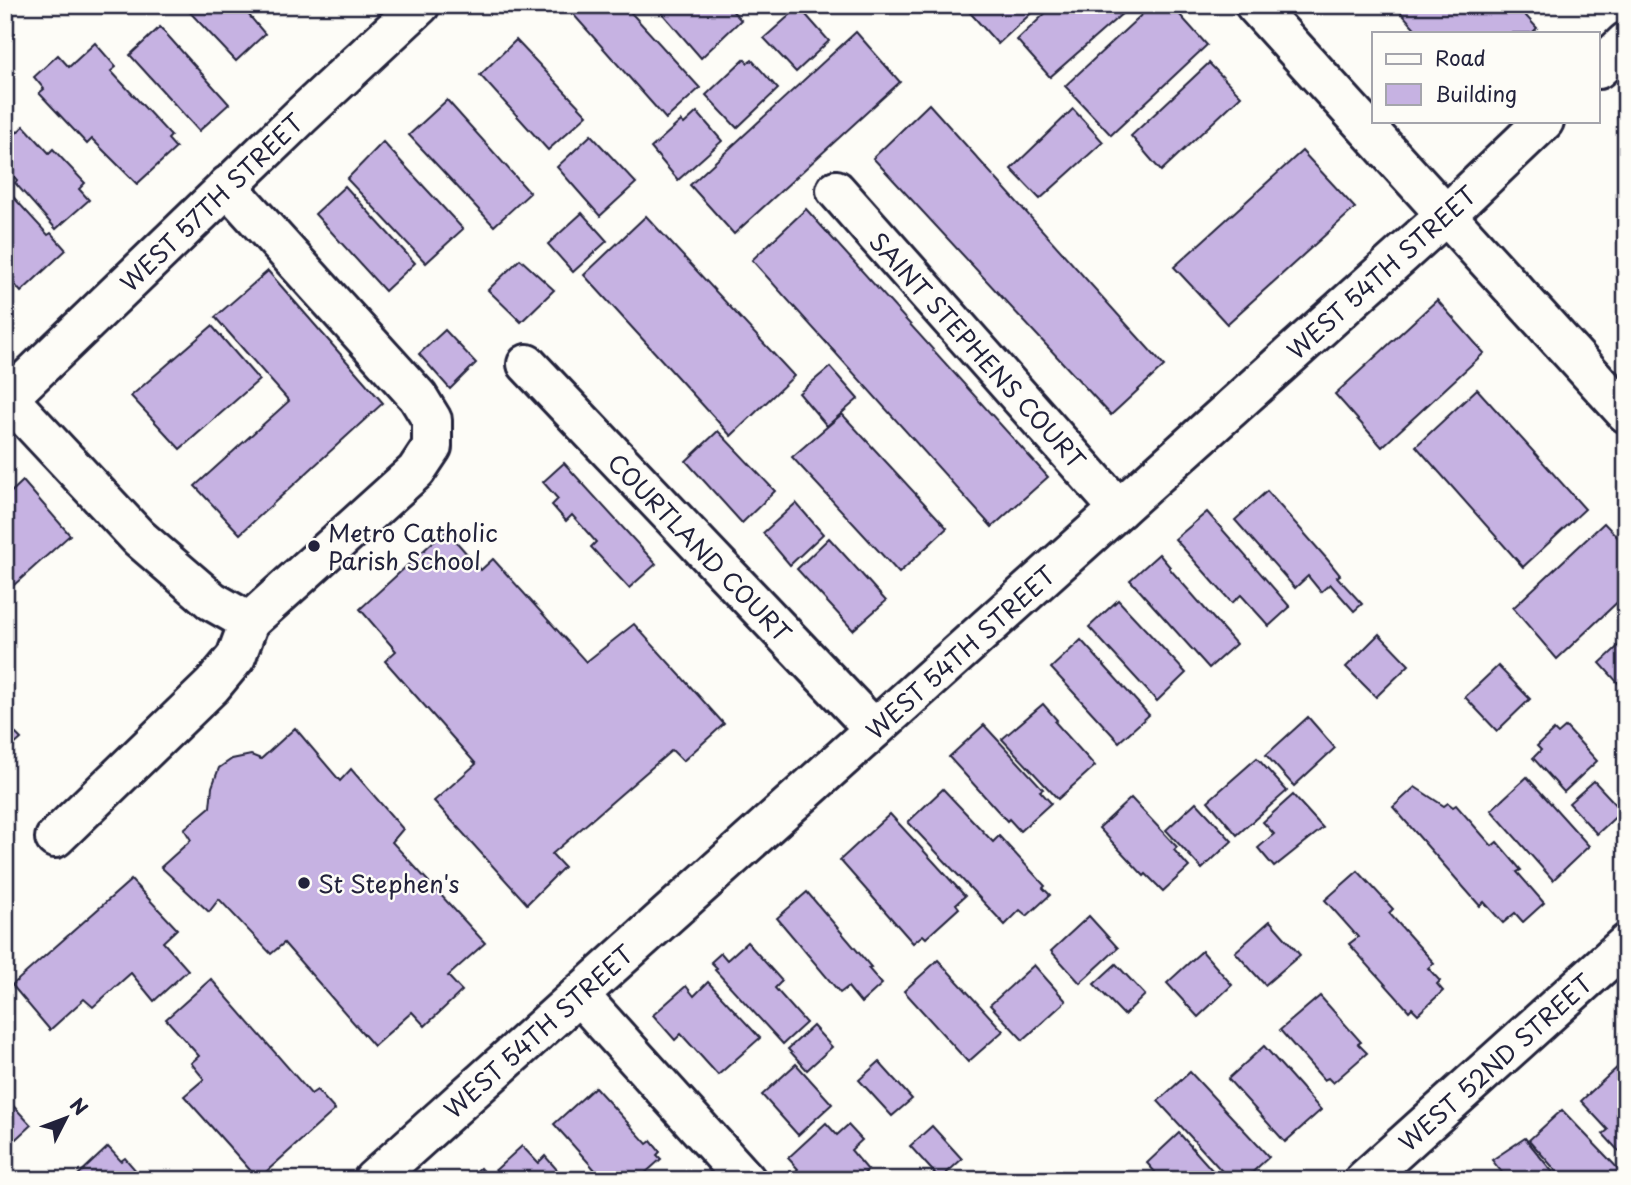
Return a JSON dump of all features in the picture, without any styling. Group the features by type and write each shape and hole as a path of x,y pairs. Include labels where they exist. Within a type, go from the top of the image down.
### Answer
{"street":[{"name":"WEST 57TH STREET","path":"7,399 227,186 420,5"},
{"path":"1255,5 1626,413"},
{"path":"1600,67 1626,42"},
{"name":"WEST 54TH STREET","path":"373,1180 1447,214 1543,122"},
{"path":"55,838 212,686 236,657 249,622 416,471 432,447 432,420 418,397 227,186"},
{"name":"SAINT STEPHENS COURT","path":"836,190 1119,509"},
{"name":"COURTLAND COURT","path":"527,364 874,729"},
{"path":"7,399 139,538 212,601 249,622"},
{"name":"WEST 52ND STREET","path":"1364,1180 1626,944"},
{"path":"579,995 746,1180"}],"building":[{"path":"183,5 244,5 242,7 265,34 236,61"},
{"path":"565,5 624,5 700,88 666,119"},
{"path":"655,5 727,5 741,20 701,58"},
{"path":"966,5 1040,5 998,44"},
{"path":"1054,5 1132,5 1050,77 1017,40"},
{"path":"1152,5 1171,5 1207,45 1111,135 1065,86"},
{"path":"1394,5 1516,5 1537,28 1533,32 1418,32"},
{"path":"799,7 829,41 796,72 764,38"},
{"path":"160,27 229,104 199,131 130,55"},
{"path":"856,32 900,82 734,234 690,185"},
{"path":"516,40 587,115 548,150 480,75"},
{"path":"95,43 116,67 111,71 171,136 168,139 176,148 137,184 92,139 87,144 39,93 44,89 34,77 58,55 69,67"},
{"path":"744,59 748,63 752,60 778,89 737,128 706,95"},
{"path":"1209,63 1241,96 1161,171 1131,136"},
{"path":"447,100 530,193 494,226 409,135"},
{"path":"929,104 1164,366 1111,415 873,158"},
{"path":"1073,109 1103,142 1040,199 1011,169"},
{"path":"697,112 722,141 678,180 651,148 681,121 684,124"},
{"path":"24,126 49,153 53,149 85,183 79,189 89,200 56,229 15,183 17,180 5,167 5,143"},
{"path":"591,135 636,183 600,216 557,167"},
{"path":"383,142 463,229 426,263 347,179"},
{"path":"1302,151 1355,208 1227,324 1174,267"},
{"path":"345,186 415,263 385,291 315,214"},
{"path":"5,188 48,235 51,233 66,250 21,292 5,273"},
{"path":"806,209 1048,477 992,527 752,260"},
{"path":"582,213 607,241 573,272 548,244"},
{"path":"646,216 794,376 731,436 584,275"},
{"path":"520,259 554,290 521,322 488,290"},
{"path":"268,271 383,403 240,534 195,486 289,401 215,317"},
{"path":"1437,300 1484,353 1382,447 1335,394"},
{"path":"212,326 259,380 180,449 131,396"},
{"path":"445,330 476,363 450,389 419,354"},
{"path":"830,367 858,399 827,426 799,393"},
{"path":"1477,389 1585,509 1523,567 1416,446"},
{"path":"842,414 947,528 899,573 792,457"},
{"path":"718,431 775,491 742,523 686,461"},
{"path":"564,463 656,564 629,588 591,547 596,542 572,515 566,521 552,505 558,499 543,482"},
{"path":"23,481 70,535 5,593 5,498"},
{"path":"1267,491 1327,559 1340,575 1337,577 1362,604 1354,611 1330,584 1321,592 1308,576 1295,588 1235,520"},
{"path":"796,503 823,534 790,565 763,533"},
{"path":"1207,512 1290,607 1269,626 1241,595 1232,603 1175,539"},
{"path":"1604,523 1626,546 1626,594 1557,659 1513,608"},
{"path":"446,530 481,570 493,559 586,662 634,624 724,724 683,761 672,750 552,854 564,867 527,904 434,801 476,764 385,661 396,651 360,609"},
{"path":"829,538 886,601 853,630 797,569"},
{"path":"1159,554 1236,644 1209,668 1130,580"},
{"path":"1118,600 1186,673 1157,701 1089,627"},
{"path":"1379,634 1409,665 1376,697 1346,667"},
{"path":"1626,639 1626,692 1600,663"},
{"path":"1081,640 1149,715 1119,742 1051,668"},
{"path":"1498,666 1530,699 1497,731 1465,697"},
{"path":"1043,704 1057,720 1055,722 1095,766 1058,799 1002,739"},
{"path":"1308,717 1335,748 1294,786 1266,755"},
{"path":"5,723 21,739 5,753"},
{"path":"984,725 1043,789 1040,791 1051,803 1020,831 1009,819 1007,821 949,757"},
{"path":"1566,727 1597,761 1564,792 1533,758 1541,750 1537,746 1554,730 1558,734"},
{"name":"St Stephen's","path":"295,728 340,781 351,769 403,829 392,842 485,943 448,976 462,991 425,1026 412,1012 374,1046 284,943 271,954 219,899 209,912 161,867 191,840 184,829 210,807 212,787 219,768 232,759 251,755 261,759"},
{"path":"1257,758 1287,791 1237,835 1208,801"},
{"path":"1527,777 1589,846 1553,880 1491,810"},
{"path":"1594,781 1622,811 1597,834 1569,803"},
{"path":"1415,787 1444,806 1448,803 1453,807 1456,805 1492,846 1497,842 1521,870 1517,872 1544,903 1523,922 1515,913 1503,923 1484,902 1480,906 1393,807"},
{"path":"943,789 993,842 999,836 1045,886 1043,888 1050,895 1027,916 1020,910 1005,925 908,822"},
{"path":"1293,795 1323,828 1274,867 1258,848 1274,834 1263,822"},
{"path":"1131,798 1177,847 1174,850 1189,867 1163,891 1146,874 1144,876 1099,828"},
{"path":"1196,802 1232,841 1202,869 1166,830"},
{"path":"890,814 965,896 956,904 959,908 926,938 923,935 913,943 840,860"},
{"path":"1358,871 1393,909 1389,913 1434,963 1428,968 1440,981 1437,984 1443,991 1418,1014 1412,1008 1409,1011 1349,944 1358,937 1325,900"},
{"path":"131,880 177,929 163,942 188,970 154,1001 131,973 93,1007 84,999 50,1030 12,985"},
{"path":"807,892 871,967 868,968 882,984 861,1003 848,987 840,993 777,918"},
{"path":"1089,916 1118,948 1080,983 1051,951"},
{"path":"1270,921 1300,955 1265,985 1235,952"},
{"path":"747,942 782,981 775,988 806,1023 783,1044 715,970 717,968 711,962 721,953 727,960"},
{"path":"1202,951 1232,985 1198,1017 1167,983"},
{"path":"938,960 1003,1031 968,1062 904,991"},
{"path":"1116,964 1145,995 1124,1015 1094,984"},
{"path":"1034,965 1066,1001 1023,1040 990,1005"},
{"path":"211,979 311,1094 317,1090 335,1110 258,1179 184,1096 204,1079 191,1063 199,1056 166,1019"},
{"path":"708,982 760,1038 718,1075 681,1034 675,1040 653,1015 686,986 694,996"},
{"path":"1320,996 1361,1042 1358,1044 1367,1053 1333,1083 1328,1078 1324,1080 1280,1030"},
{"path":"813,1026 832,1047 807,1070 788,1049"},
{"path":"1264,1046 1321,1110 1285,1142 1228,1079"},
{"path":"879,1062 912,1099 892,1116 859,1080"},
{"path":"796,1064 832,1104 798,1135 762,1095"},
{"path":"1620,1065 1626,1071 1626,1159 1603,1134 1608,1130 1581,1101"},
{"path":"1190,1072 1269,1157 1244,1180 1230,1180 1158,1101"},
{"path":"595,1087 647,1144 651,1141 660,1152 657,1155 661,1159 643,1175 648,1180 604,1180 554,1124"},
{"path":"5,1097 31,1125 5,1149"},
{"path":"1562,1110 1626,1180 1564,1180 1529,1140"},
{"path":"826,1123 837,1135 848,1125 862,1140 851,1150 868,1170 857,1180 794,1180 791,1176 798,1169 788,1158"},
{"path":"932,1126 962,1159 940,1179 910,1146"},
{"path":"1179,1133 1221,1180 1162,1180 1147,1163"},
{"path":"1525,1138 1559,1180 1508,1180 1492,1160"},
{"path":"522,1146 538,1163 545,1156 566,1180 493,1180 489,1176"},
{"path":"108,1147 121,1161 125,1158 144,1180 83,1180 78,1175"},
{"path":"480,1168 491,1180 466,1180"}],"place":[{"name":"Metro Catholic Parish School","path":"314,546"},
{"name":"St Stephen's","path":"304,883"}]}
